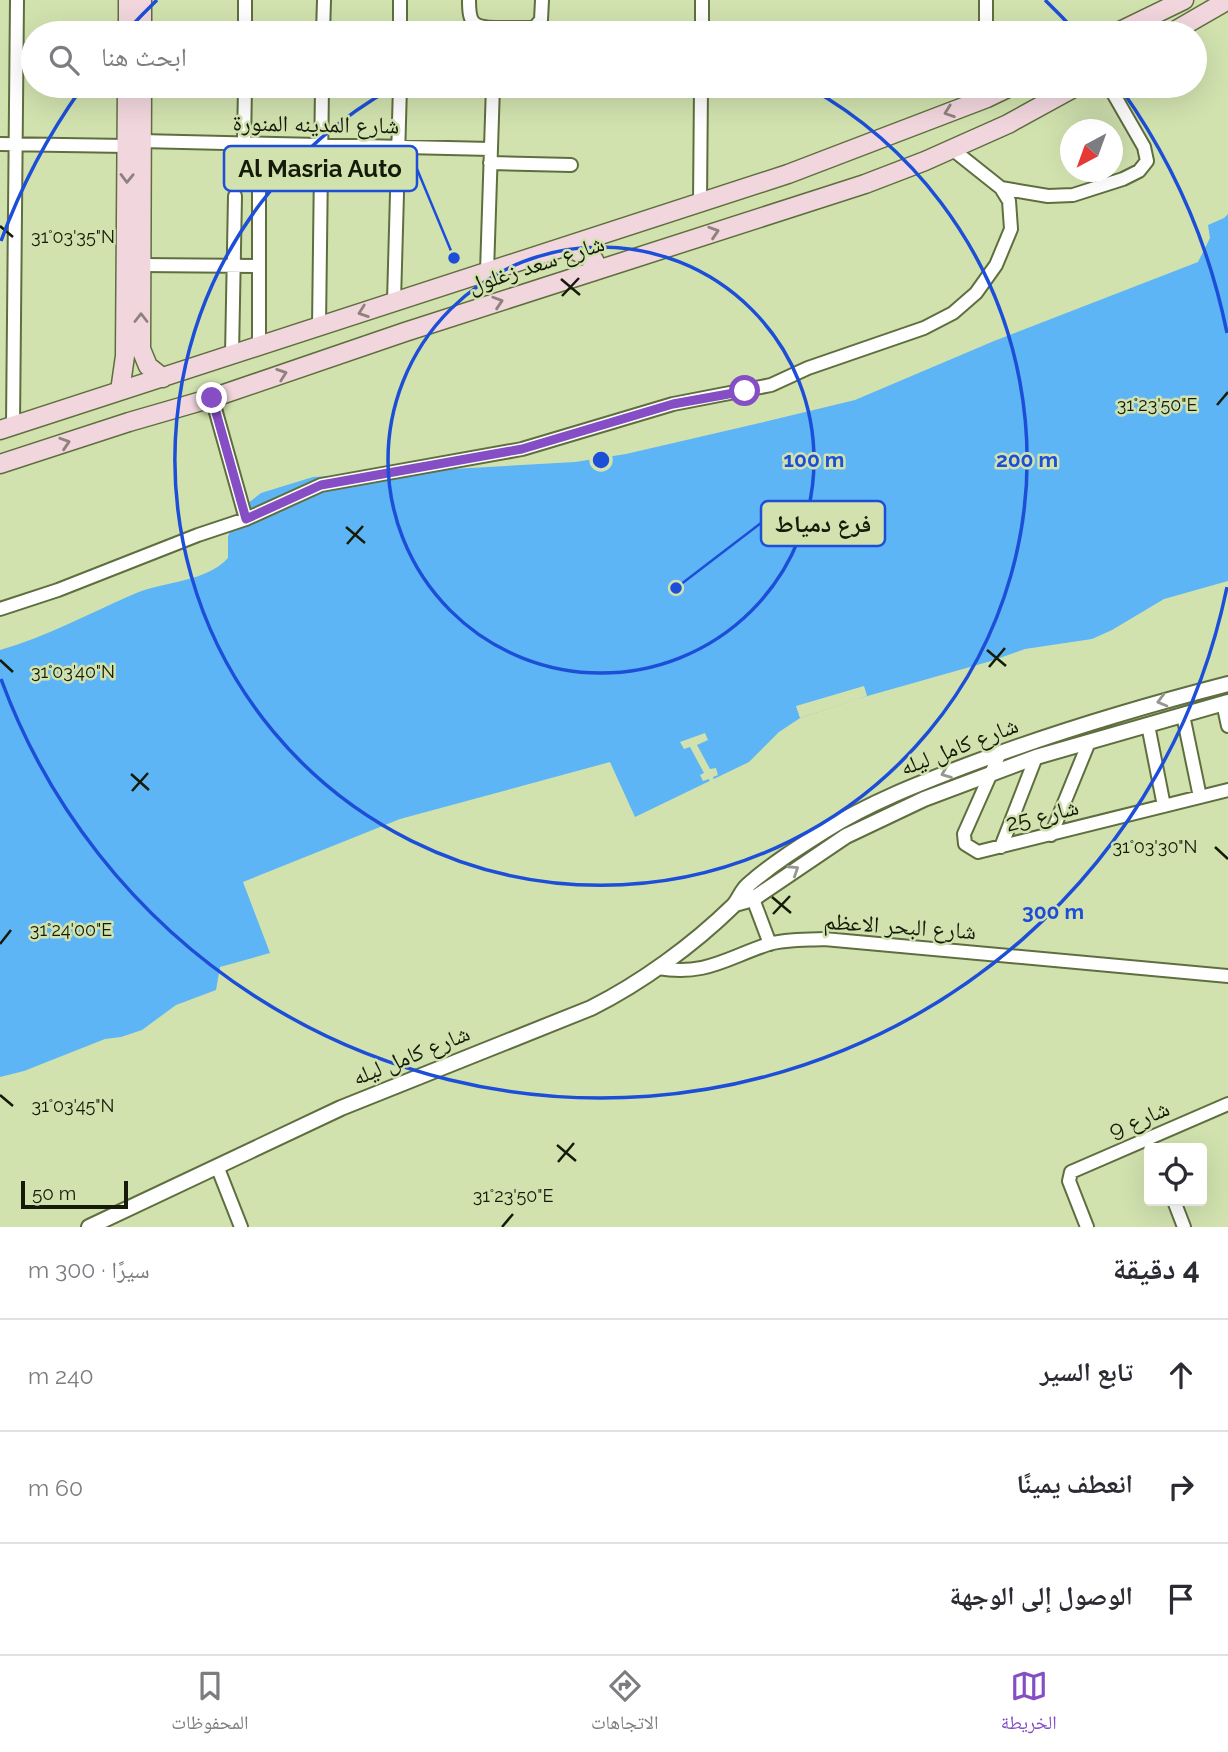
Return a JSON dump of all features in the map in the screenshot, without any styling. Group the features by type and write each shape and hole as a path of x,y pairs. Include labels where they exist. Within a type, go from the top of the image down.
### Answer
{"main road":[{"path":"128,0 128,21"},
{"path":"142,0 142,21"},
{"path":"1141,21 1184,0"},
{"path":"1192,21 1228,0"},
{"path":"128,98 141,265 141,349 148,366 163,378"},
{"path":"120,391 125,356 134,144 140,98"},
{"name":"شارع سعد زغلول","path":"7,428 788,174 972,98"},
{"name":"شارع سعد زغلول","path":"0,464 212,398 405,332 865,184 1008,124 1055,98"},
{"path":"552,285 547,281 547,276 562,249 594,260 597,267 594,271"}],"street":[{"path":"7,428 17,0"},
{"path":"245,0 245,21"},
{"path":"323,21 324,0"},
{"path":"400,0 400,21"},
{"path":"469,0 472,21"},
{"path":"540,21 542,0"},
{"path":"702,0 702,21"},
{"path":"986,0 986,21"},
{"path":"244,98 244,144"},
{"path":"319,327 322,98"},
{"path":"394,302 400,98"},
{"path":"487,272 493,98"},
{"path":"700,203 701,98"},
{"path":"1001,188 1048,196 1073,195 1139,171 1147,161 1144,147 1116,98"},
{"name":"شارع المدينه المنورة","path":"0,144 244,144 491,149"},
{"path":"0,609 246,519 321,485 522,449 673,404 771,385 808,368 924,328 953,313 976,293 996,265 1011,229 1009,201 1001,188 952,149"},
{"path":"490,163 571,165"},
{"path":"259,190 259,346"},
{"path":"232,355 236,195"},
{"path":"141,265 259,266"},
{"path":"212,398 246,519"},
{"name":"شارع كامل ليله","path":"749,893 765,871 826,830 916,785 1000,753 1127,711 1228,684"},
{"path":"1226,703 1228,726"},
{"name":"شارع كامل ليله","path":"89,1227 360,1100 592,1008 658,968 749,893 846,836 924,799 1036,757 1226,703"},
{"path":"1183,715 1200,797"},
{"path":"1148,725 1164,806"},
{"path":"1051,835 1089,742"},
{"name":"شارع 25","path":"1000,753 965,829 964,839 968,848 978,852 1228,790"},
{"path":"1001,847 1036,757"},
{"path":"916,785 924,799"},
{"path":"749,893 770,944"},
{"name":"شارع البحر الاعظم","path":"658,968 675,971 710,968 770,944 800,940 849,940 1228,976"},
{"name":"شارع 9","path":"1151,1143 1228,1104"},
{"name":"شارع 9","path":"1087,1227 1069,1177 1077,1168 1144,1145"},
{"path":"217,1166 242,1227"},
{"path":"1176,1206 1184,1227"}],"water":[{"path":"1228,214 1228,581 1164,599 1092,639 1025,649 800,718 779,732 749,762 635,817 610,762 400,819 243,882 270,953 220,967 216,990 176,1005 142,1030 105,1039 24,1071 0,1077 0,650 51,631 134,594 196,577 219,566 228,558 228,537 234,519 243,507 261,493 313,477 575,462 626,454 855,400 994,341 1198,262 1210,238 1208,225"}],"pier":[{"path":"864,686 867,696 800,718 796,706"},
{"path":"705,733 708,740 697,745 710,769 716,768 718,775 710,782 709,779 703,781 700,775 704,773 690,747 684,749 680,742"}],"place":[{"name":"Al Masria Auto","path":"454,258"},
{"name":"فرع دمياط","path":"676,588"}],"route":[{"path":"212,398 246,519 321,485 522,449 673,404 745,391"}]}
